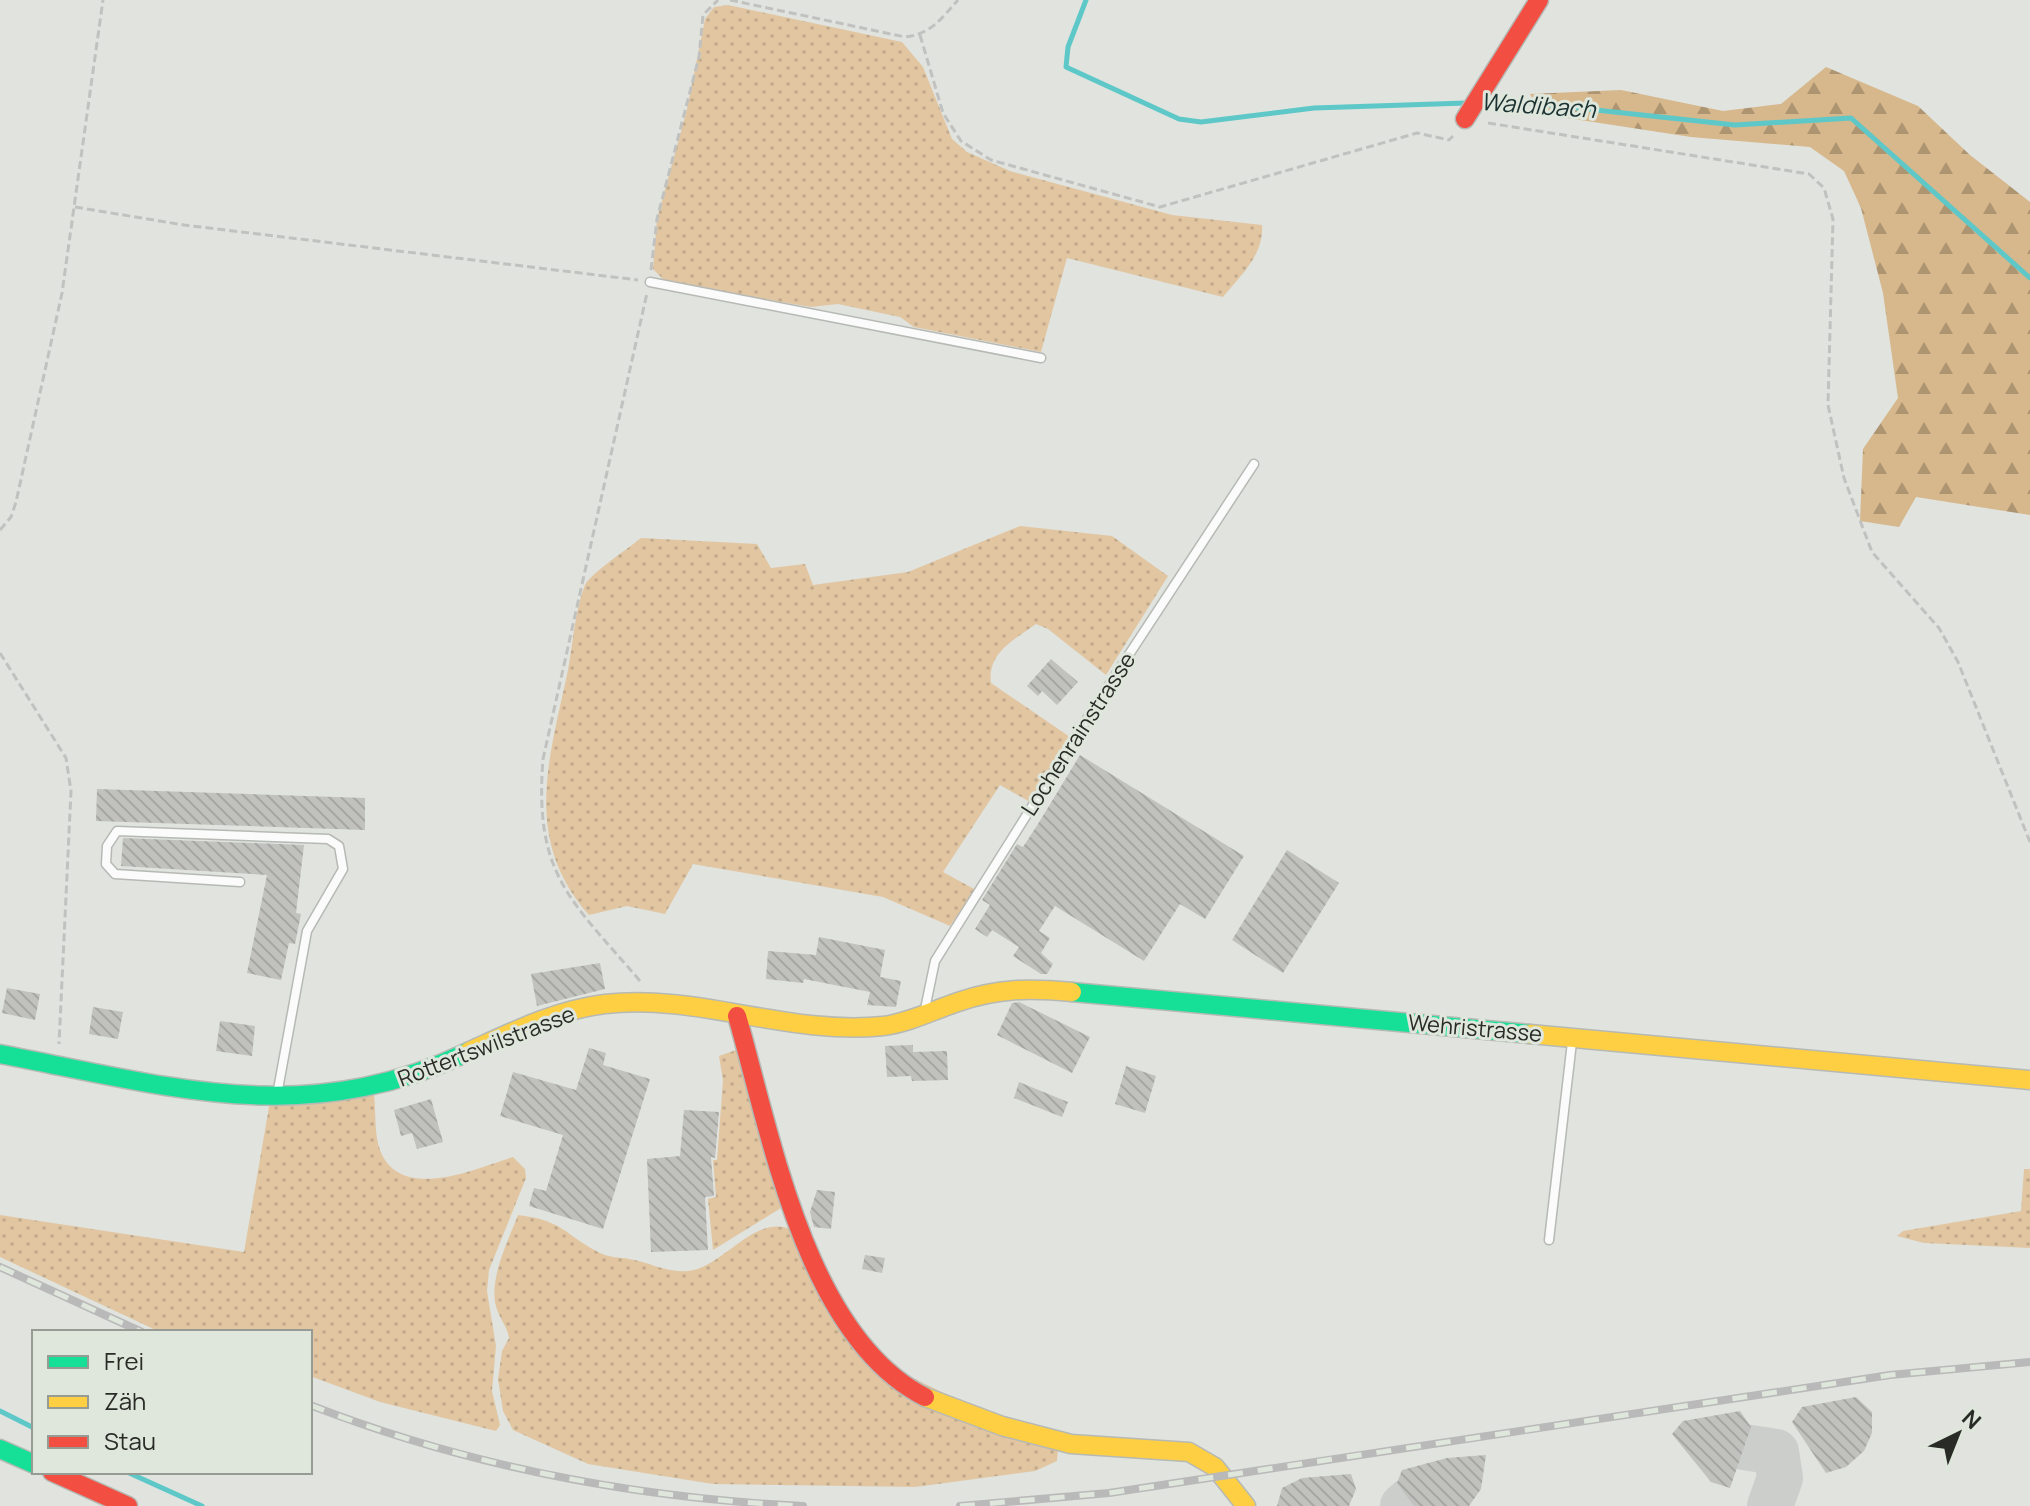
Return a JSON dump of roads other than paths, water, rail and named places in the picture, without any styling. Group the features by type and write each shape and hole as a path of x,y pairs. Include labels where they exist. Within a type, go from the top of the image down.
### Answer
{"street":[{"path":"1465,119 1539,0"},
{"name":"Wehristrasse","path":"924,1013 993,989 1021,987 2030,1080"},
{"name":"Rottertswilstrasse","path":"0,1054 206,1090 277,1096 330,1095 378,1087 434,1069 519,1029 568,1011 605,1004 656,1004 737,1016 885,1026 924,1013"},
{"path":"737,1016 804,1246 829,1297 866,1350 921,1395 1002,1426 1071,1444 1189,1452 1207,1458 1225,1475 1246,1506"},
{"path":"0,1449 32,1463"},
{"path":"56,1474 128,1506"}],"lane":[{"path":"650,282 1041,358"},
{"name":"Lochenrainstrasse","path":"924,1013 935,961 1090,714 1254,464"},
{"path":"240,882 115,874 106,864 107,846 117,831 328,839 339,846 343,869 307,931 277,1096"},
{"path":"1549,1240 1572,1037"}],"waterway":[{"name":"Waldibach","path":"1086,0 1068,47 1066,67 1179,119 1201,122 1314,108 1466,103"},
{"name":"Waldibach","path":"1484,101 1504,100 1735,125 1851,118 2030,278"},
{"path":"0,1411 32,1427"},
{"path":"131,1474 202,1506"}],"railway":[{"path":"0,1267 138,1330"},
{"path":"960,1506 1109,1493 1890,1375 2030,1362"},
{"path":"312,1406 430,1445 553,1475 678,1495 803,1506"}]}
